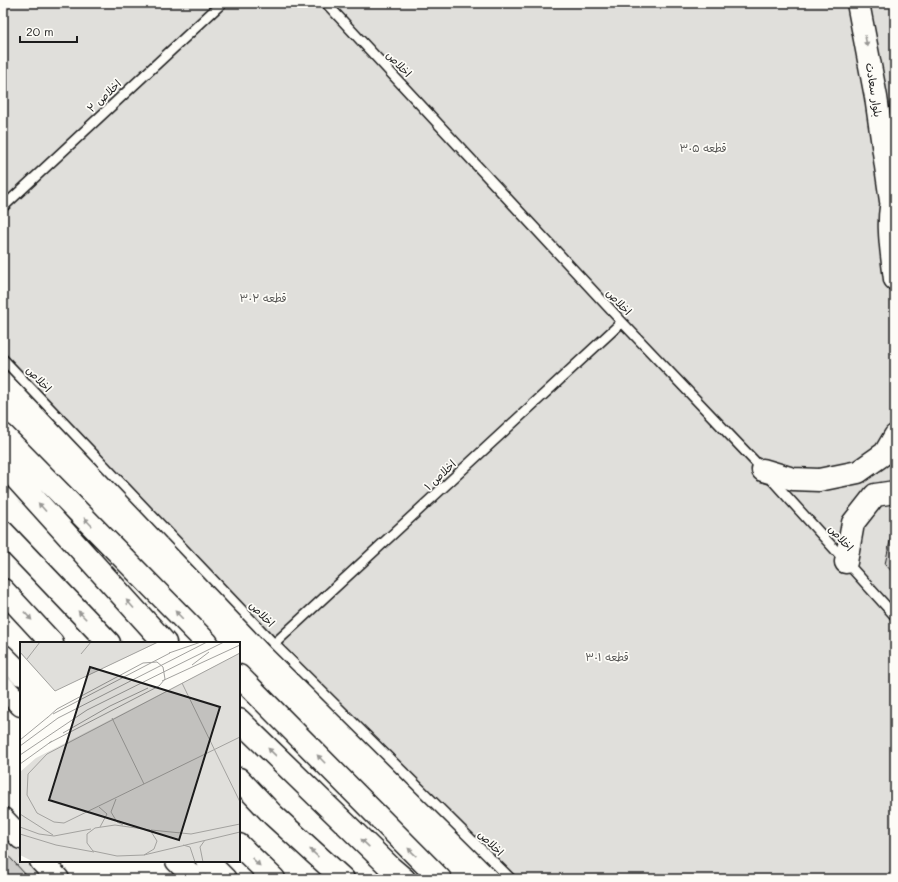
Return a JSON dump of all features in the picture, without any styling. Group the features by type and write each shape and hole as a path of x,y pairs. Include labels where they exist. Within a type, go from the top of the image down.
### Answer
{"main road":[{"name":"بلوار سعادت","path":"858,3 893,196 890,242 895,279"},
{"path":"3,435 206,642"},
{"path":"763,470 793,479 819,480 858,472 885,453 895,436"},
{"path":"3,464 164,642"},
{"path":"846,562 853,523 875,494 895,492"},
{"path":"3,532 108,642"},
{"path":"3,590 51,642"},
{"path":"3,656 20,673"},
{"path":"240,677 440,879"},
{"path":"3,687 20,704"},
{"path":"240,721 404,879"},
{"path":"240,780 273,814 343,879"},
{"path":"3,819 20,837"},
{"path":"240,846 274,879"},
{"path":"42,862 58,879"},
{"path":"178,862 195,879"},
{"path":"208,862 225,879"}],"lane":[{"name":"اخلاص ۲","path":"3,207 222,3"},
{"name":"اخلاص","path":"326,3 622,322 763,470 895,616"},
{"name":"اخلاص ۱","path":"274,644 622,322"},
{"name":"اخلاص","path":"3,359 274,644 511,879"}],"green space":[{"path":"3,3 895,3 895,879 511,879 3,360"},
{"path":"3,816 20,835 20,862 44,862 59,879 3,879"}],"building":[{"path":"892,532 895,535 895,575 885,564"},
{"path":"3,850 26,875 24,879 3,879"}],"park label":[{"name":"قطعه ۳۰۵","path":"703,148"},
{"name":"قطعه ۳۰۲","path":"263,298"},
{"name":"قطعه ۳۰۱","path":"607,657"}]}
